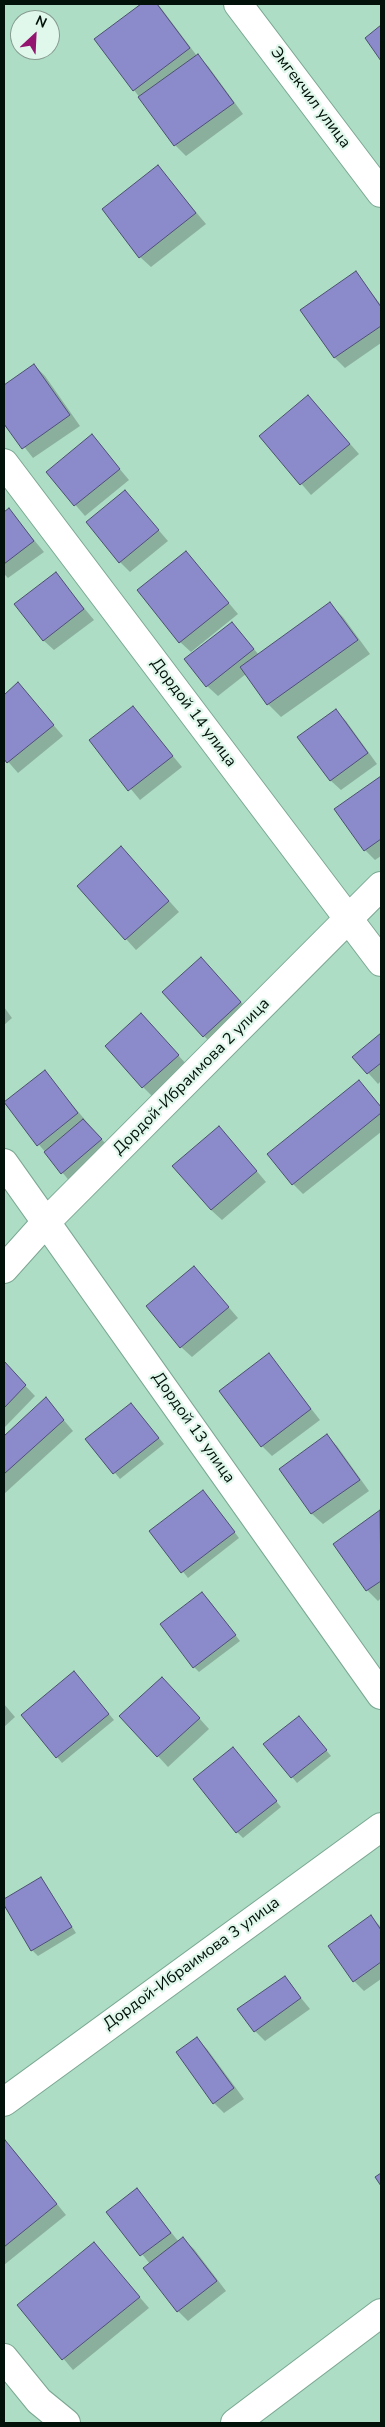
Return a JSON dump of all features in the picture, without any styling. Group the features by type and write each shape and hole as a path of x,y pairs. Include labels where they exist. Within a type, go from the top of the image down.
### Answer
{"street":[{"name":"Эмгекчил улица","path":"238,4 381,193"},
{"name":"Дордой 14 улица","path":"4,463 381,962"},
{"name":"Дордой-Ибраимова 2 улица","path":"4,1269 47,1222 381,886"},
{"name":"Дордой 13 улица","path":"4,1162 381,1694"},
{"name":"Дордой-Ибраимова 3 улица","path":"4,2102 381,1827"},
{"path":"235,2423 381,2313"},
{"path":"4,2358 39,2401 66,2423"}],"building":[{"path":"141,4 157,4 190,48 133,91 94,39"},
{"path":"381,25 381,61 365,38"},
{"path":"198,54 234,103 174,146 138,97"},
{"path":"158,165 196,213 139,258 102,209"},
{"path":"356,271 381,307 381,326 334,358 300,310"},
{"path":"34,364 70,415 22,449 4,424 4,385"},
{"path":"308,395 350,444 300,485 259,436"},
{"path":"92,434 120,469 74,506 46,472"},
{"path":"125,490 159,530 119,563 86,522"},
{"path":"9,508 34,541 4,564 4,512"},
{"path":"186,551 229,603 179,643 137,590"},
{"path":"56,572 84,609 43,641 14,604"},
{"path":"330,602 358,640 267,705 240,667"},
{"path":"232,622 254,649 206,687 184,659"},
{"path":"18,682 54,725 7,763 4,759 4,695"},
{"path":"133,706 173,756 128,791 89,740"},
{"path":"336,709 368,753 330,781 297,737"},
{"path":"381,776 381,839 364,851 334,809"},
{"path":"121,846 169,901 125,940 77,886"},
{"path":"201,957 241,1002 203,1037 162,992"},
{"path":"141,1013 179,1055 142,1088 105,1046"},
{"path":"381,1033 381,1063 367,1074 352,1057"},
{"path":"45,1070 78,1113 37,1146 4,1102"},
{"path":"359,1080 381,1107 381,1113 292,1185 267,1154"},
{"path":"83,1119 102,1139 61,1174 44,1152"},
{"path":"219,1126 257,1171 211,1210 172,1166"},
{"path":"194,1266 229,1307 180,1348 146,1306"},
{"path":"269,1353 311,1409 261,1447 219,1391"},
{"path":"4,1361 26,1385 4,1408"},
{"path":"46,1397 64,1420 4,1474 4,1436"},
{"path":"131,1403 159,1438 113,1474 85,1439"},
{"path":"327,1434 360,1480 311,1514 279,1469"},
{"path":"203,1490 235,1532 181,1573 149,1531"},
{"path":"380,1510 381,1581 366,1591 333,1544"},
{"path":"202,1592 236,1635 193,1668 160,1624"},
{"path":"74,1671 109,1714 56,1758 21,1715"},
{"path":"162,1677 200,1718 157,1757 119,1716"},
{"path":"299,1716 327,1750 291,1778 263,1744"},
{"path":"233,1747 277,1801 236,1833 193,1779"},
{"path":"41,1877 72,1927 31,1951 4,1905 4,1899"},
{"path":"371,1915 381,1930 381,1962 353,1982 328,1946"},
{"path":"285,1976 301,1998 254,2032 237,2009"},
{"path":"197,2037 234,2088 213,2104 176,2052"},
{"path":"4,2141 57,2204 4,2247"},
{"path":"381,2173 381,2186 375,2177"},
{"path":"137,2188 171,2233 140,2256 106,2212"},
{"path":"183,2237 217,2281 177,2312 143,2268"},
{"path":"94,2242 140,2297 62,2360 17,2305"}]}
